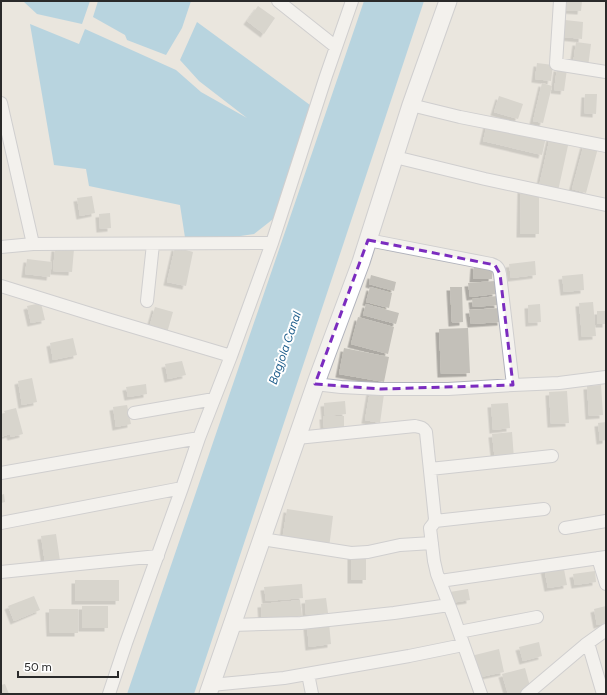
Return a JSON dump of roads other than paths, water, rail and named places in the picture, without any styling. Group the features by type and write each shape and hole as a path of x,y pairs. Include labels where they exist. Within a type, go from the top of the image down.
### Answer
{"street":[{"path":"278,1 336,47"},
{"path":"109,694 199,438 231,356 272,243 352,1"},
{"path":"448,1 412,105 361,262 315,384 210,690 308,674 463,645"},
{"path":"560,1 556,64 606,72"},
{"path":"1,103 6,146 33,244"},
{"path":"412,105 460,117 606,146"},
{"path":"395,157 485,179 606,205"},
{"path":"368,240 491,264 499,268 513,384"},
{"path":"1,247 33,244 272,243"},
{"path":"147,300 153,244"},
{"path":"1,286 231,356"},
{"path":"315,384 381,389 448,389 513,384 559,383 606,377"},
{"path":"134,413 214,399"},
{"path":"297,438 414,426 424,429 426,432 435,521 430,528 437,574 481,694"},
{"path":"1,473 199,438"},
{"path":"430,469 552,456"},
{"path":"1,523 182,488"},
{"path":"435,521 544,509"},
{"path":"565,528 606,521"},
{"path":"262,540 351,553 368,552 400,545 432,543"},
{"path":"1,572 158,556"},
{"path":"440,581 602,557 606,584"},
{"path":"232,625 301,623 449,606"},
{"path":"459,632 537,617"},
{"path":"527,694 588,643 606,630"},
{"path":"588,643 602,694"},
{"path":"308,674 312,694"}],"water":[{"path":"24,1 90,1 82,24 37,14"},
{"path":"98,1 191,1 182,28 166,55 127,40 125,35 93,17"},
{"name":"Bagjola Canal","path":"364,1 424,1 194,694 127,694"},
{"path":"197,22 310,105 277,216 254,234 186,244 180,205 89,186 86,169 54,165 30,24 79,44 85,29 176,70 201,92 247,118 199,81 180,60"}]}
